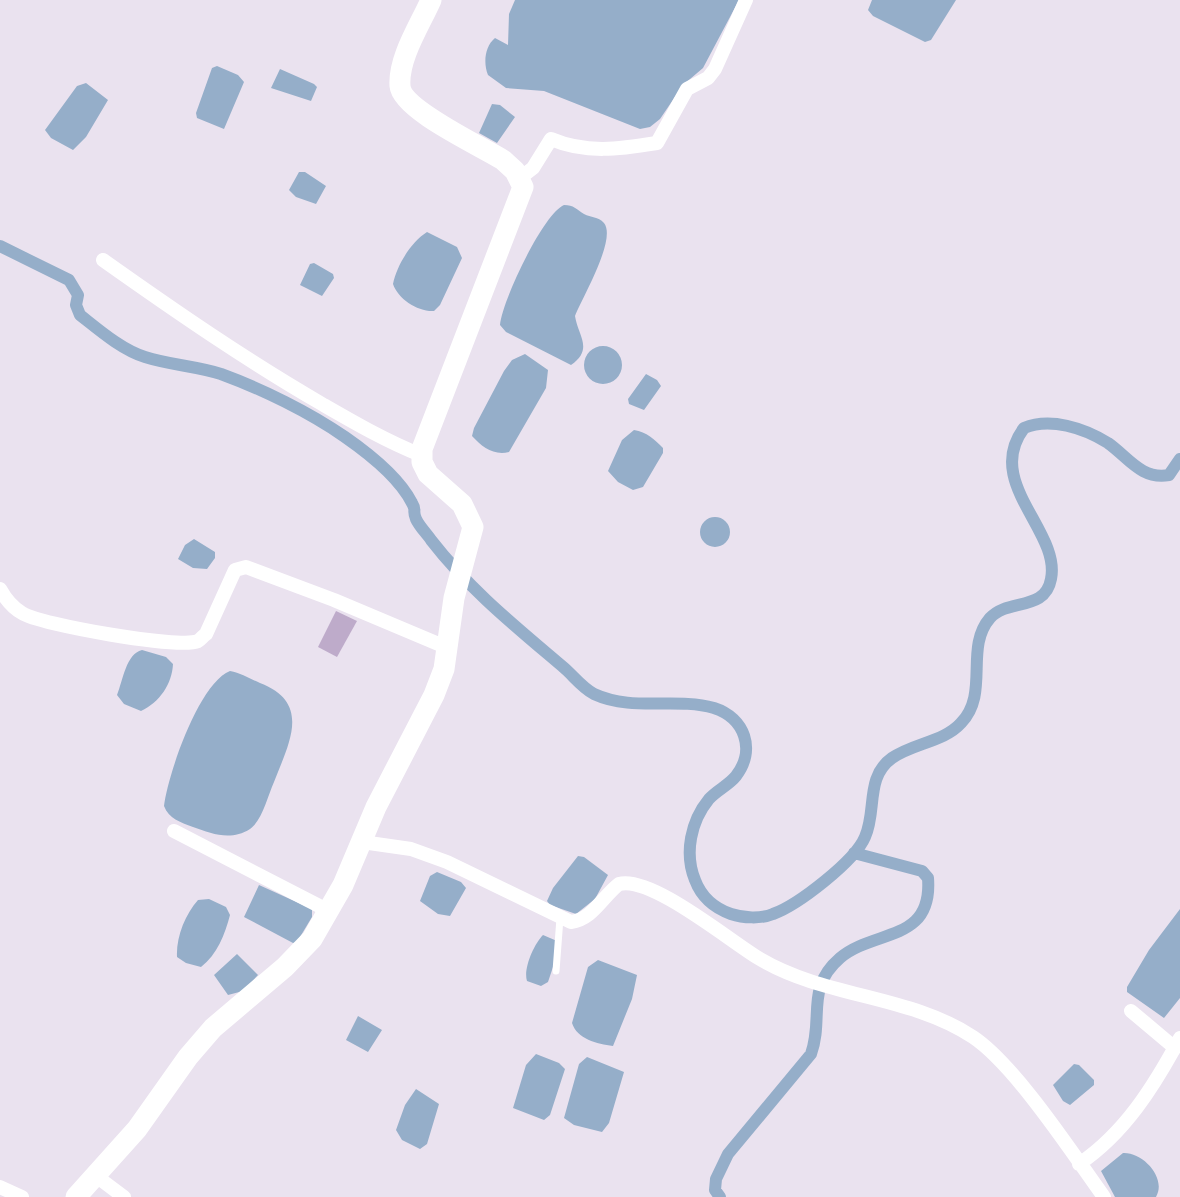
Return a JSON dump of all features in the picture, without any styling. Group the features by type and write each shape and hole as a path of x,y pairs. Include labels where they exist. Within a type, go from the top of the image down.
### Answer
{"street":[{"path":"76,1197 137,1129 203,1039 305,948 329,911 381,797 439,684 448,648 456,590 473,527 468,510 428,474 421,455 427,433 520,198 520,178 503,160 415,107 402,95 400,84 403,68 431,0"},
{"path":"520,178 533,167 551,139 575,149 624,148 657,143 687,89 712,73 746,0"},
{"path":"103,260 210,337 384,440 421,455"},
{"path":"0,589 22,614 43,621 176,643 197,641 206,634 235,570 246,567 334,600 448,648"},
{"path":"174,831 329,911"},
{"path":"362,842 411,849 447,862 561,918 582,920 619,884 637,883 705,920 760,959 790,974 855,995 930,1014 975,1038 1014,1076 1104,1197"},
{"path":"1079,1164 1101,1149 1129,1118 1177,1043 1131,1011"},
{"path":"96,1175 124,1197"},
{"path":"0,1187 22,1197"}],"lane":[{"path":"556,971 561,918"}],"water":[{"path":"515,0 739,0 703,68 683,85 660,119 650,127 640,129 544,91 506,88 488,75 485,60 487,50 495,38 508,45 509,14"},
{"path":"872,0 956,0 931,40 925,42 873,16 868,10"},
{"path":"217,66 238,75 244,82 224,129 197,118 196,113 212,68"},
{"path":"280,69 317,87 311,101 271,88"},
{"path":"86,83 108,100 86,137 73,150 51,138 45,130 77,86"},
{"path":"492,104 500,105 515,117 497,143 479,133"},
{"path":"299,172 305,172 326,186 316,204 296,197 289,190"},
{"path":"564,205 599,219 607,231 597,269 575,316 583,348 578,359 571,365 506,332 500,325 508,297 525,259 545,224"},
{"path":"427,232 457,247 462,258 440,305 434,311 409,304 399,295 393,284 406,255"},
{"path":"314,263 333,274 334,278 322,296 300,285 310,264"},
{"path":"603,346 616,352 622,365 616,378 603,384 590,378 584,365 590,352"},
{"path":"525,354 548,370 546,388 509,452 493,452 472,436 474,428 504,371 512,360"},
{"path":"646,374 657,380 661,386 644,410 629,404 628,399"},
{"path":"634,430 653,439 663,448 663,453 643,487 633,490 618,482 608,471 622,440"},
{"path":"715,517 726,521 730,532 726,543 715,547 704,543 700,532 704,521"},
{"path":"194,539 215,552 215,558 207,569 193,568 178,559 185,545"},
{"path":"142,650 166,657 173,664 164,692 154,703 141,711 124,704 117,695 129,662"},
{"path":"230,671 276,691 286,701 292,725 285,753 258,820 243,833 222,835 179,822 164,806 178,752 187,731 207,693 218,679"},
{"path":"578,856 584,857 608,875 595,899 576,914 550,905 547,901 553,888"},
{"path":"437,872 461,882 466,888 450,916 438,914 420,901 430,876"},
{"path":"259,885 312,909 312,917 297,942 293,943 244,917"},
{"path":"209,899 226,907 230,915 220,944 201,967 177,957 177,949 189,912 198,900"},
{"path":"1180,909 1180,998 1164,1018 1127,992 1127,987 1149,950"},
{"path":"543,935 557,941 558,952 548,982 541,986 527,981 526,976 530,957"},
{"path":"237,954 258,975 243,991 228,995 214,975"},
{"path":"598,960 637,975 632,999 613,1046 583,1037 572,1023 588,967"},
{"path":"358,1016 382,1030 368,1052 346,1040"},
{"path":"536,1054 559,1063 565,1069 550,1115 544,1120 513,1108 526,1065"},
{"path":"587,1057 624,1072 609,1123 602,1132 574,1125 564,1118 579,1064"},
{"path":"1074,1064 1079,1065 1094,1080 1094,1085 1070,1105 1063,1101 1053,1085"},
{"path":"416,1089 439,1104 427,1144 420,1149 402,1140 396,1130 405,1105"},
{"path":"1123,1153 1145,1161 1156,1174 1159,1190 1156,1197 1115,1197 1101,1171"}],"building":[{"path":"336,611 357,621 337,657 318,647"}],"waterway":[{"path":"0,246 69,280 78,295 76,305 80,315 128,350 154,360 221,374 253,387 316,419 363,450 399,484 413,506 419,524 461,575 589,691 624,702 699,705 714,708 733,719 740,727 746,746 742,766 736,776 709,799 703,808 691,838 690,859 695,880 709,901 731,914 741,916 763,917 784,909 825,881 850,858 865,837 875,784 884,766 900,753 954,729 970,711 976,685 979,643 982,630 990,618 1006,608 1034,601 1047,589 1051,579 1051,561 1017,487 1012,468 1014,448 1024,428 1056,424 1078,429 1108,443 1143,471 1159,476 1169,475 1180,459"},
{"path":"720,1197 715,1190 716,1179 728,1154 811,1054 815,1041 819,992 829,969 854,949 911,924 921,914 927,899 928,878 922,871 854,853"}]}
